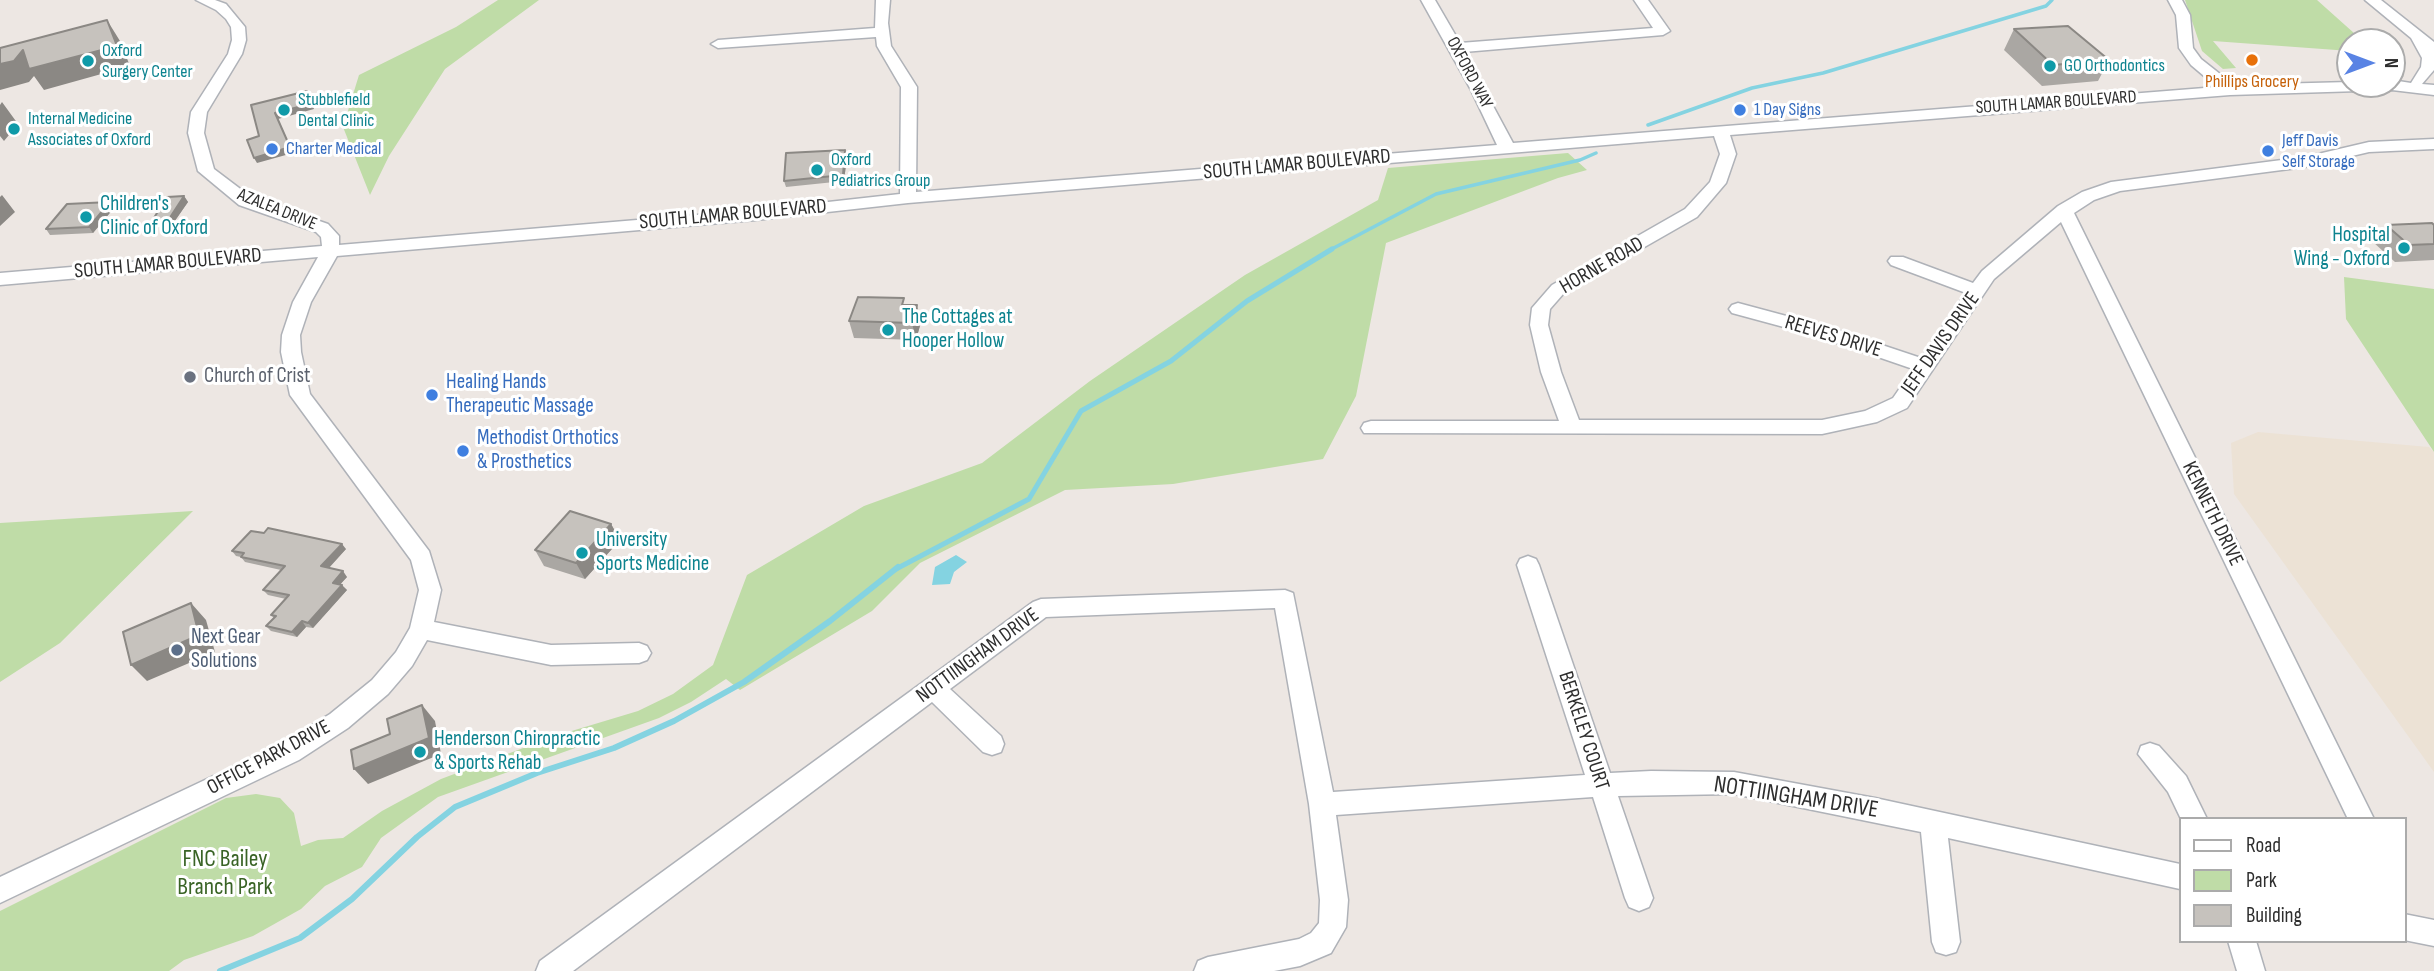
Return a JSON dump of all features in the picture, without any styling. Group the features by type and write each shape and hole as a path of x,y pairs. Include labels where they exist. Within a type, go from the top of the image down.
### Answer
{"street":[{"name":"AZALEA DRIVE","path":"203,0 221,7 232,17 238,27 239,40 235,54 199,112 197,133 206,171 245,201 322,228 330,236 331,250"},
{"path":"883,0 884,46 909,87 908,198"},
{"name":"OXFORD WAY","path":"1428,0 1507,148"},
{"path":"1455,48 1663,30 1641,0"},
{"path":"2175,0 2183,15 2186,48 2196,62 2230,90"},
{"path":"2372,0 2434,49"},
{"path":"2392,0 2434,35"},
{"path":"719,39 882,27"},
{"path":"2415,34 2429,58 2428,68 2417,81"},
{"name":"SOUTH LAMAR BOULEVARD","path":"2406,83 2434,80"},
{"name":"SOUTH LAMAR BOULEVARD","path":"0,279 1507,148 2230,90 2336,87"},
{"name":"SOUTH LAMAR BOULEVARD","path":"2406,87 2434,90"},
{"name":"HORNE ROAD","path":"1571,426 1551,372 1540,330 1541,308 1558,289 1691,213 1718,183 1728,154 1721,132"},
{"name":"JEFF DAVIS DRIVE","path":"1371,428 1822,427 1870,417 1900,403 1988,275 2064,210 2088,196 2118,186 2305,162 2369,147 2434,144"},
{"name":"KENNETH DRIVE","path":"2064,210 2360,817"},
{"name":"OFFICE PARK DRIVE","path":"0,890 290,752 340,721 380,687 404,659 421,629 430,590 421,557 313,415 300,395 294,373 291,352 294,326 302,302 331,250"},
{"path":"1897,261 1977,292"},
{"name":"REEVES DRIVE","path":"1738,309 1825,332 1927,367"},
{"name":"BERKELEY COURT","path":"1528,565 1639,898"},
{"name":"NOTTIINGHAM DRIVE","path":"550,971 1041,608 1285,599 1322,804 1334,900 1332,927 1321,943 1300,952 1208,971"},
{"path":"421,629 551,655 639,653"},
{"path":"933,688 992,744"},
{"path":"2150,754 2176,784 2193,817"},
{"name":"NOTTIINGHAM DRIVE","path":"1322,804 1651,782 1734,783 2178,877"},
{"path":"1933,823 1946,942"},
{"path":"2243,943 2251,971"}],"shaded area":[{"path":"2258,432 2429,447 2434,452 2434,772 2234,494 2231,443"}],"green space":[{"path":"498,0 539,0 445,69 389,156 370,195 343,127 359,75 456,27"},
{"path":"2185,0 2317,0 2348,28 2336,28 2336,50 2213,41 2236,68 2223,69 2202,51"},
{"name":"FNC Bailey Branch Park","path":"1568,153 1587,170 1558,178 1386,243 1356,396 1323,459 1173,484 1065,490 920,563 872,611 740,690 726,679 691,702 659,718 438,797 381,838 362,867 325,886 301,909 253,936 184,960 169,971 0,971 0,911 226,798 256,794 280,798 294,813 301,846 318,840 343,838 382,811 441,779 555,736 638,711 673,694 713,665 747,575 864,506 982,463 1090,381 1245,275 1378,200 1388,168"},
{"path":"2344,277 2434,289 2434,452 2346,319"},
{"path":"193,511 60,643 0,682 0,523"}],"water":[{"path":"956,555 967,562 954,572 950,584 932,585 935,567"}],"building":[{"path":"107,20 117,46 29,69 23,50 14,61 0,64 0,48"},
{"path":"2068,26 2109,60 2053,65 2014,29"},
{"path":"307,91 310,104 275,113 290,147 254,158 247,140 259,136 251,105"},
{"name":"Oxford Pediatrics Group","path":"845,150 843,175 784,181 786,153"},
{"path":"184,196 169,219 152,221 167,197"},
{"path":"110,202 89,227 46,229 67,204"},
{"path":"2432,223 2434,244 2409,245 2386,225"},
{"path":"858,297 904,298 902,305 917,305 912,323 849,321"},
{"path":"570,511 611,524 576,563 535,550"},
{"path":"268,528 342,544 321,566 343,571 333,583 342,585 308,623 302,621 292,632 266,626 276,616 271,615 289,595 263,590 285,566 241,557 244,553 232,551 251,531 264,533"},
{"path":"191,603 199,635 131,665 123,632"},
{"path":"422,705 429,738 354,769 351,750 390,734 387,719"}],"waterway":[{"path":"1648,125 1752,88 1823,73 2046,6 2052,0"},
{"path":"1328,251 1436,194 1580,160 1596,153"},
{"path":"896,569 1029,499 1081,411 1171,361 1247,301 1332,249"},
{"path":"220,971 300,938 352,899 417,837 455,807 537,773 614,748 674,721 744,682 830,621 898,567"}],"place":[{"name":"Phillips Grocery","path":"2252,60"},
{"name":"Oxford Surgery Center","path":"88,61"},
{"name":"GO Orthodontics","path":"2050,66"},
{"name":"Stubblefield Dental Clinic","path":"284,110"},
{"name":"1 Day Signs","path":"1740,110"},
{"name":"Internal Medicine Associates of Oxford","path":"14,129"},
{"name":"Charter Medical","path":"272,149"},
{"name":"Jeff Davis Self Storage","path":"2268,151"},
{"name":"Oxford Pediatrics Group","path":"817,170"},
{"name":"Children's Clinic of Oxford","path":"86,217"},
{"name":"Hospital Wing - Oxford","path":"2404,248"},
{"name":"The Cottages at Hooper Hollow","path":"888,330"},
{"name":"Church of Crist","path":"190,377"},
{"name":"Healing Hands Therapeutic Massage","path":"432,395"},
{"name":"Methodist Orthotics & Prosthetics","path":"463,451"},
{"name":"University Sports Medicine","path":"582,553"},
{"name":"Next Gear Solutions","path":"177,650"},
{"name":"Henderson Chiropractic & Sports Rehab","path":"420,752"}]}
